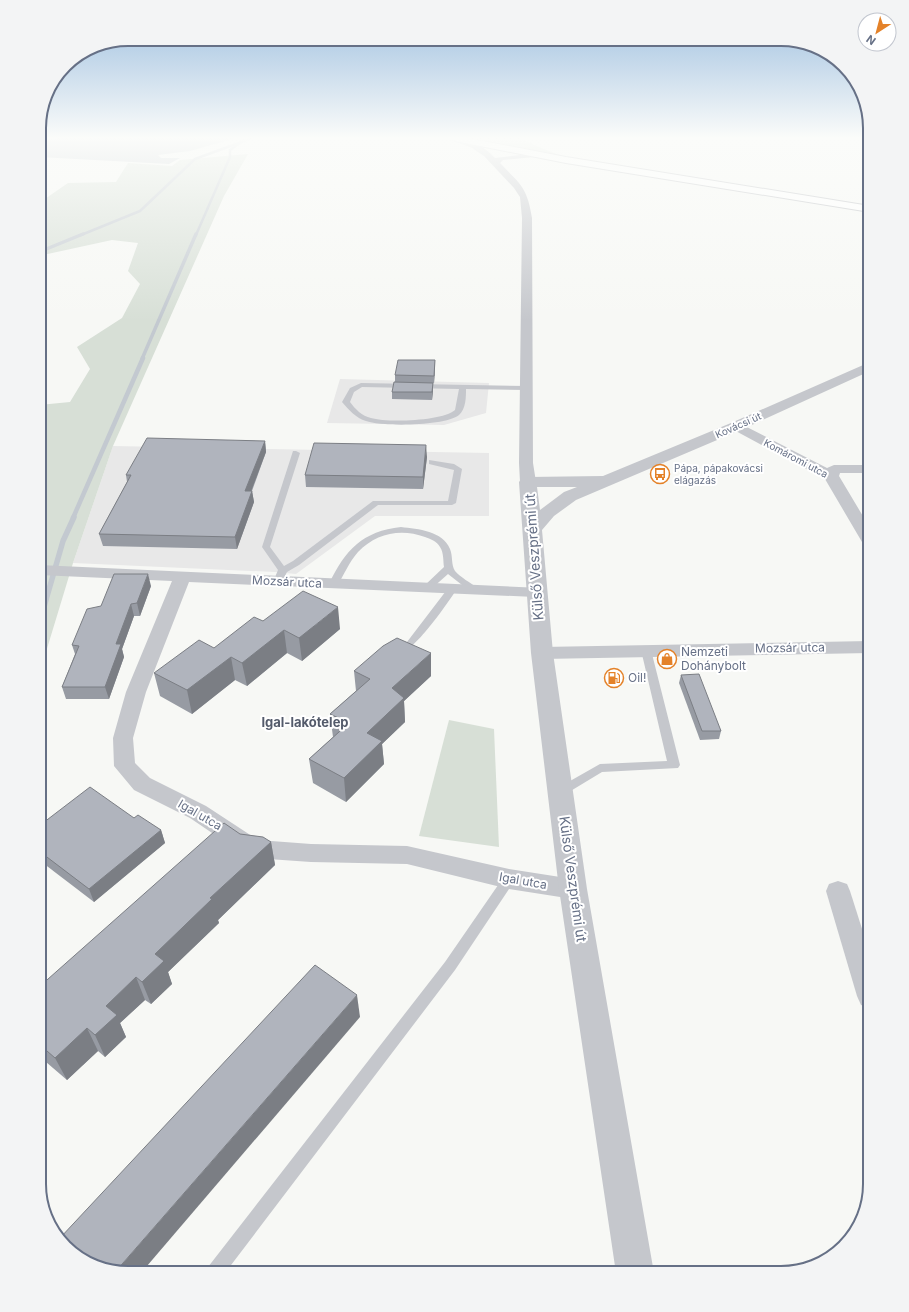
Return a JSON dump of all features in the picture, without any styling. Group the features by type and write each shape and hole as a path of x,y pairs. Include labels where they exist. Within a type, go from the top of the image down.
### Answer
{"main road":[{"path":"810,199 863,208"}],"street":[{"path":"524,199 527,218 526,463 528,486 546,497 570,496"},
{"name":"Kovácsi út","path":"532,529 548,512 570,496 737,426 863,369"},
{"name":"Komáromi utca","path":"737,426 832,476 863,530"},
{"path":"832,476 834,469 863,468"},
{"name":"Kovácsi út","path":"528,486 605,481"},
{"name":"Külső Veszprémi út","path":"528,486 535,592 573,889 634,1266"},
{"name":"Mozsár utca","path":"46,570 182,577 281,576 334,584 535,592"},
{"name":"Igal utca","path":"182,577 136,692 123,738 125,766 142,784 198,812 254,849 311,853 407,855 509,879 573,889"},
{"name":"Mozsár utca","path":"542,653 863,647"},
{"path":"838,890 863,973"}],"lane":[{"path":"462,386 461,405 456,414 442,420 372,421 363,419 346,402 350,391 354,387 361,385 462,386 526,388"},
{"path":"296,453 266,547 281,576 376,503 452,503 458,470 446,464 432,462"},
{"path":"334,584 341,568 356,548 375,534 385,531 410,530 434,537 442,543 448,553 449,568 460,580 474,590"},
{"path":"427,588 449,568"},
{"path":"391,658 410,644 452,589"},
{"path":"560,792 600,768 674,765 646,650"},
{"path":"219,1266 450,966 509,879"}],"shaded area":[{"path":"46,199 223,199 113,446 73,563 46,652 46,404 70,402 90,369 77,347 122,318 140,284 128,271 138,243 112,240 46,254"},
{"path":"340,379 489,383 486,413 444,425 327,423"},
{"path":"113,446 489,453 489,516 375,516 296,574 73,563"},
{"path":"449,720 494,729 499,847 419,836"}],"building":[{"path":"398,360 435,360 434,376 395,375"},
{"path":"394,382 433,383 432,392 392,392"},
{"path":"147,438 265,441 245,491 252,491 235,537 99,534 131,475 126,475"},
{"path":"314,443 426,445 423,477 305,475"},
{"path":"114,574 148,574 137,603 131,604 116,644 121,644 105,687 62,687 79,646 72,645 87,609 101,606"},
{"path":"303,591 338,607 299,638 284,630 242,663 231,657 187,690 154,673 199,640 214,648 254,617 263,621"},
{"path":"397,638 431,653 392,688 404,698 367,733 382,741 344,778 309,759 349,723 330,714 370,679 354,671 383,646"},
{"path":"699,674 721,731 702,731 681,675"},
{"path":"90,787 134,818 138,815 161,830 89,889 46,856 46,821"},
{"path":"224,823 240,834 263,837 271,842 210,898 212,899 155,954 164,961 142,982 136,977 106,1006 117,1015 95,1035 87,1028 55,1058 46,1050 46,981"},
{"path":"315,965 357,995 121,1266 101,1262 92,1258 74,1246 63,1234"}],"waterway":[{"path":"81,235 140,211 152,199"},
{"path":"196,235 212,199"},
{"path":"46,249 83,234"},
{"path":"142,359 196,234"},
{"path":"73,518 143,358"},
{"path":"46,600 63,541 74,517"}],"place":[{"name":"Pápa, pápakovácsi elágazás","path":"660,474"},
{"name":"Nemzeti Dohánybolt","path":"667,659"},
{"name":"Oil!","path":"614,678"}],"district":[{"name":"Igal-lakótelep","path":"305,722"}]}
